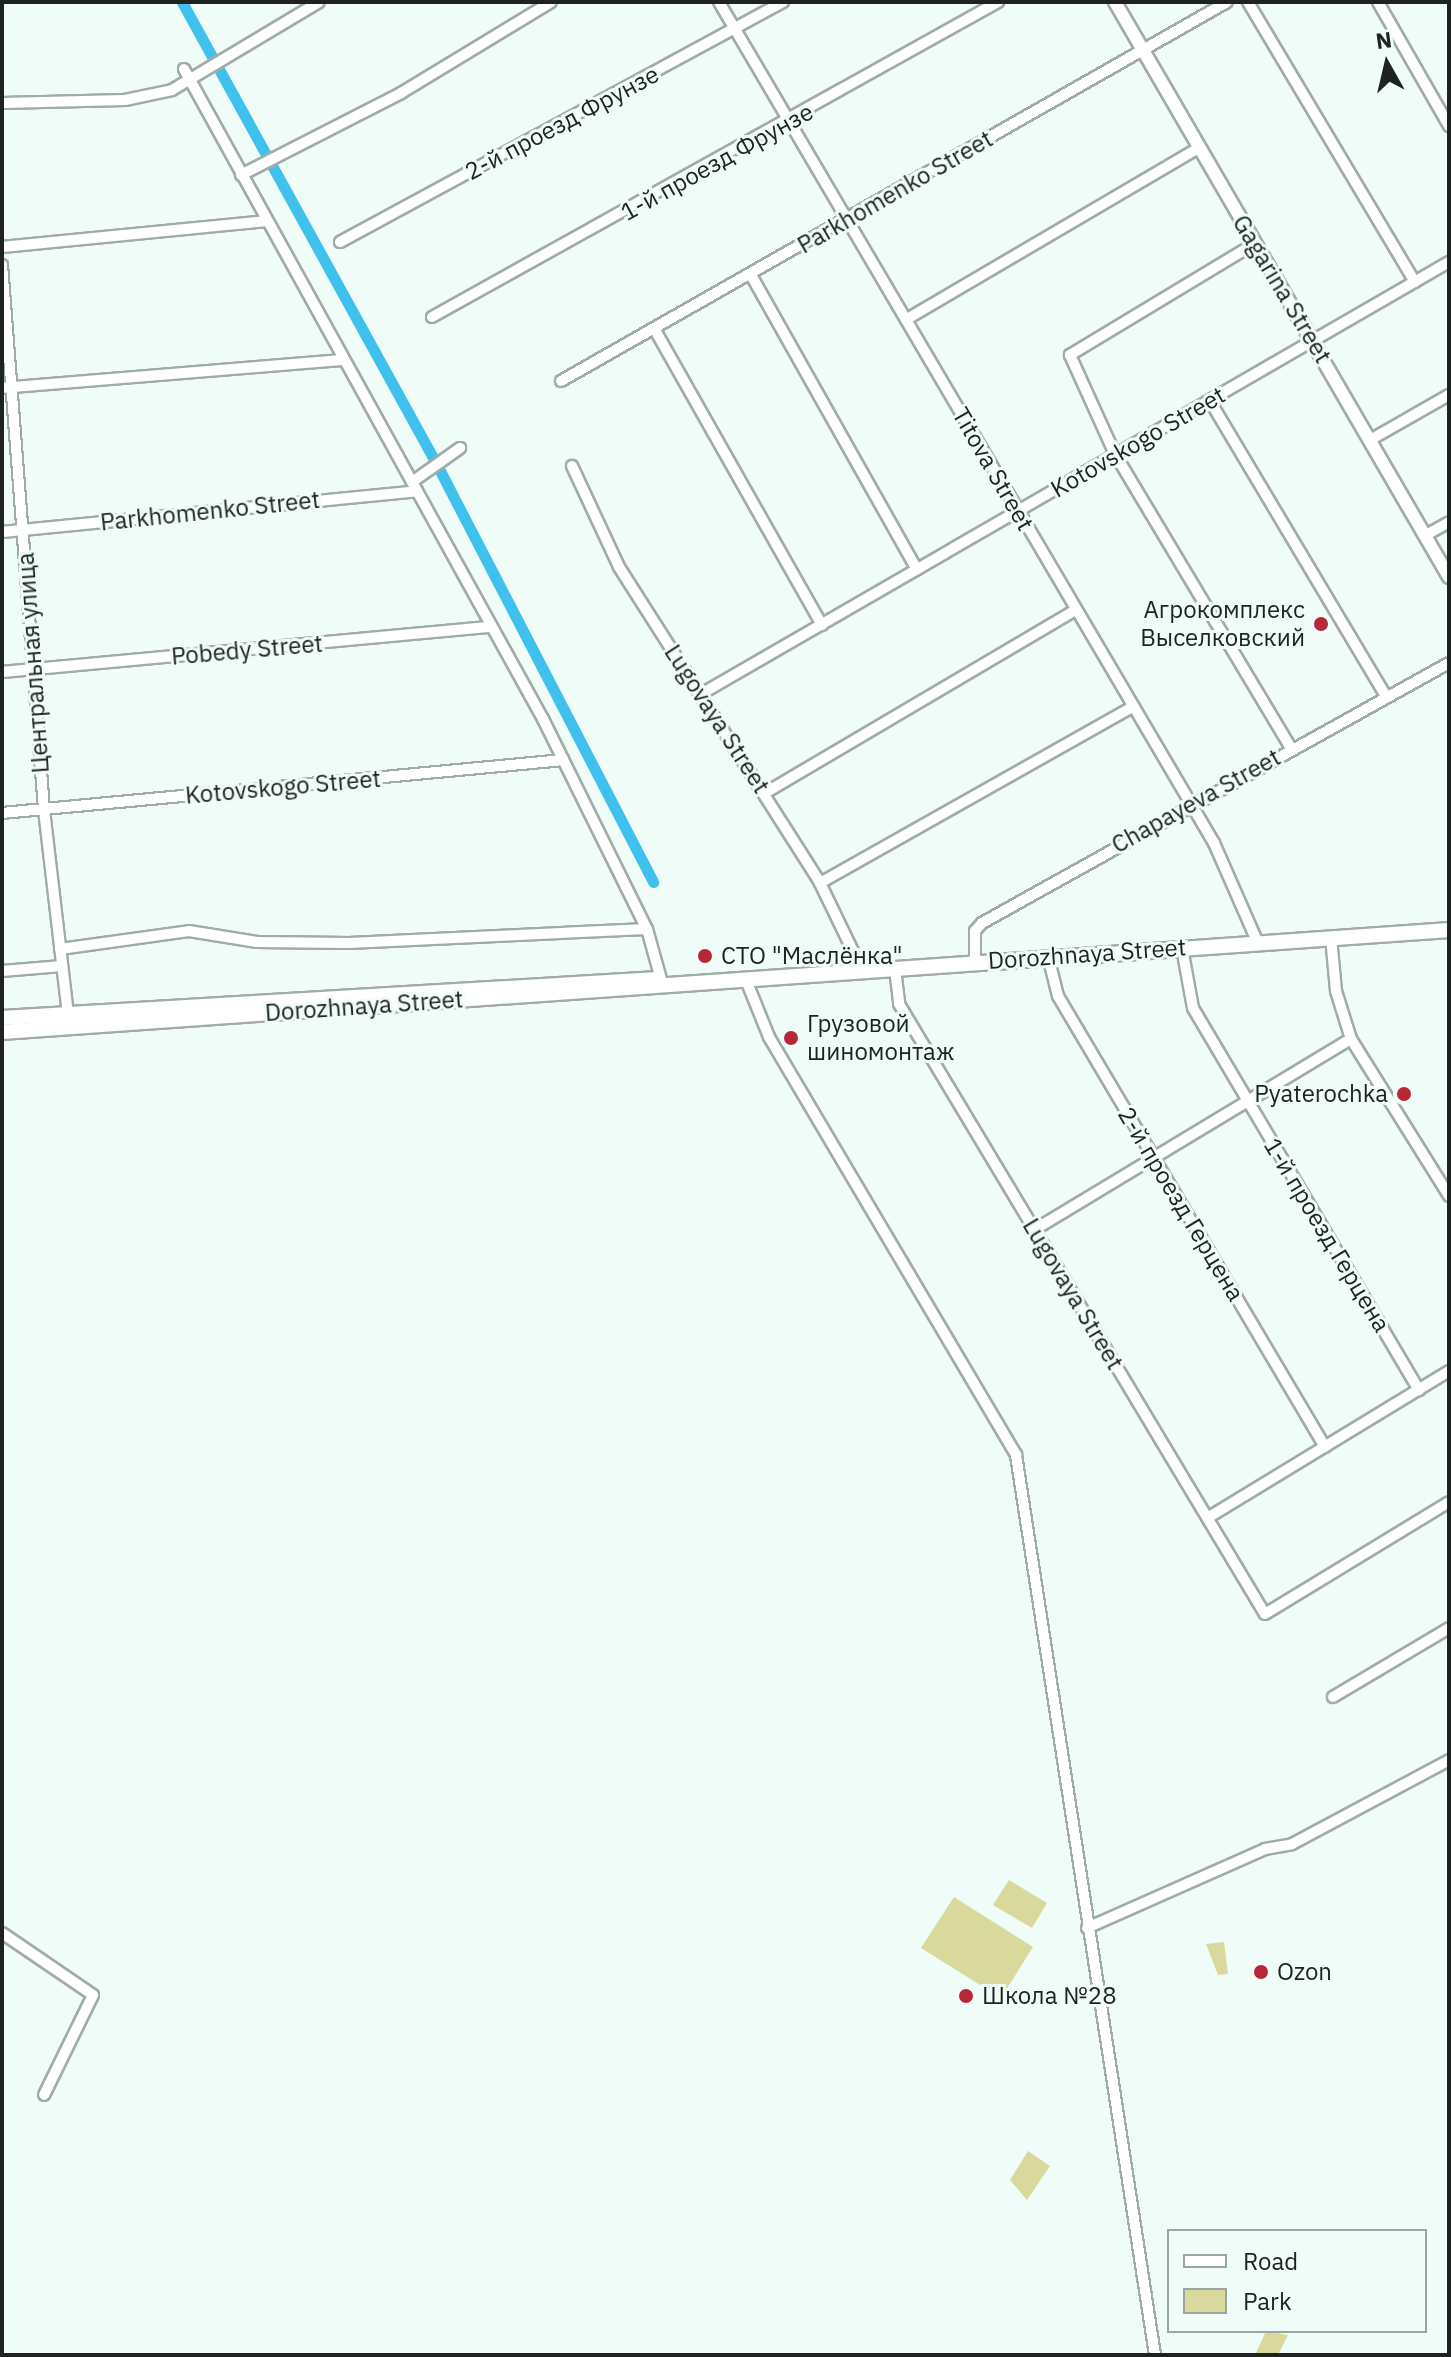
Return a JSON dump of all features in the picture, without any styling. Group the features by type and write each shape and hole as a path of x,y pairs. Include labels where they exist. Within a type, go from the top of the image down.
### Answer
{"main road":[{"name":"Dorozhnaya Street","path":"2,1032 863,972 1257,941 1449,930"},
{"name":"Dorozhnaya Street","path":"2,1018 661,979 726,981"}],"street":[{"path":"2,103 125,100 192,82 319,2"},
{"path":"241,175 401,93 551,2"},
{"name":"Titova Street","path":"719,2 1190,804 1243,897 1257,941"},
{"name":"2-й проезд Фрунзе","path":"340,242 783,2"},
{"name":"1-й проезд Фрунзе","path":"432,317 790,122 998,2"},
{"name":"Gagarina Street","path":"1115,2 1449,577"},
{"name":"Parkhomenko Street","path":"561,381 1227,2"},
{"path":"1248,2 1415,282"},
{"path":"1378,2 1449,126"},
{"path":"184,69 564,760 647,929 661,979"},
{"path":"907,319 1199,148"},
{"path":"2,247 265,221"},
{"path":"1254,244 1072,350 1115,454 1291,748"},
{"name":"Kotovskogo Street","path":"701,694 1449,262"},
{"name":"Центральная улица","path":"2,265 7,387 24,530 44,810 68,1013"},
{"path":"751,275 917,570"},
{"path":"655,330 822,625"},
{"path":"7,387 343,360"},
{"path":"1370,440 1449,395"},
{"path":"1210,401 1386,696"},
{"name":"Parkhomenko Street","path":"2,532 415,486 460,448"},
{"name":"Lugovaya Street","path":"572,466 619,567 820,883 863,972"},
{"path":"1426,535 1449,522"},
{"path":"765,793 1074,611"},
{"name":"Pobedy Street","path":"2,672 491,627"},
{"name":"Chapayeva Street","path":"975,961 982,923 1190,804 1449,663"},
{"path":"820,883 1132,707"},
{"name":"Kotovskogo Street","path":"2,813 564,760"},
{"path":"60,949 189,931 257,942 349,943 647,929"},
{"path":"1331,937 1336,991 1351,1039 1449,1196"},
{"name":"1-й проезд Герцена","path":"1182,948 1193,1008 1419,1390"},
{"name":"2-й проезд Герцена","path":"1048,956 1058,996 1325,1447"},
{"path":"2,971 62,966"},
{"name":"Lugovaya Street","path":"895,969 899,1004 1265,1614 1449,1502"},
{"path":"746,980 769,1037 1016,1455 1155,2355"},
{"path":"1034,1230 1351,1039"},
{"path":"1209,1517 1449,1371"},
{"path":"1333,1697 1449,1628"},
{"path":"1087,1928 1265,1849 1292,1844 1449,1760"},
{"path":"2,1933 93,1995 44,2095"}],"green space":[{"path":"1009,1880 1047,1903 1032,1928 993,1905"},
{"path":"954,1897 1033,1947 1001,1998 921,1948"},
{"path":"1224,1942 1228,1974 1218,1975 1206,1944"},
{"path":"1028,2151 1050,2166 1027,2200 1010,2180"},
{"path":"1265,2333 1288,2335 1278,2355 1255,2355"}],"waterway":[{"path":"182,2 436,463 653,882"}],"place":[{"name":"Агрокомплекс Выселковский","path":"1321,624"},
{"name":"СТО \"Маслёнка\"","path":"705,956"},
{"name":"Грузовой шиномонтаж","path":"791,1038"},
{"name":"Pyaterochka","path":"1404,1094"},
{"name":"Ozon","path":"1261,1972"},
{"name":"Школа №28","path":"966,1996"}]}
